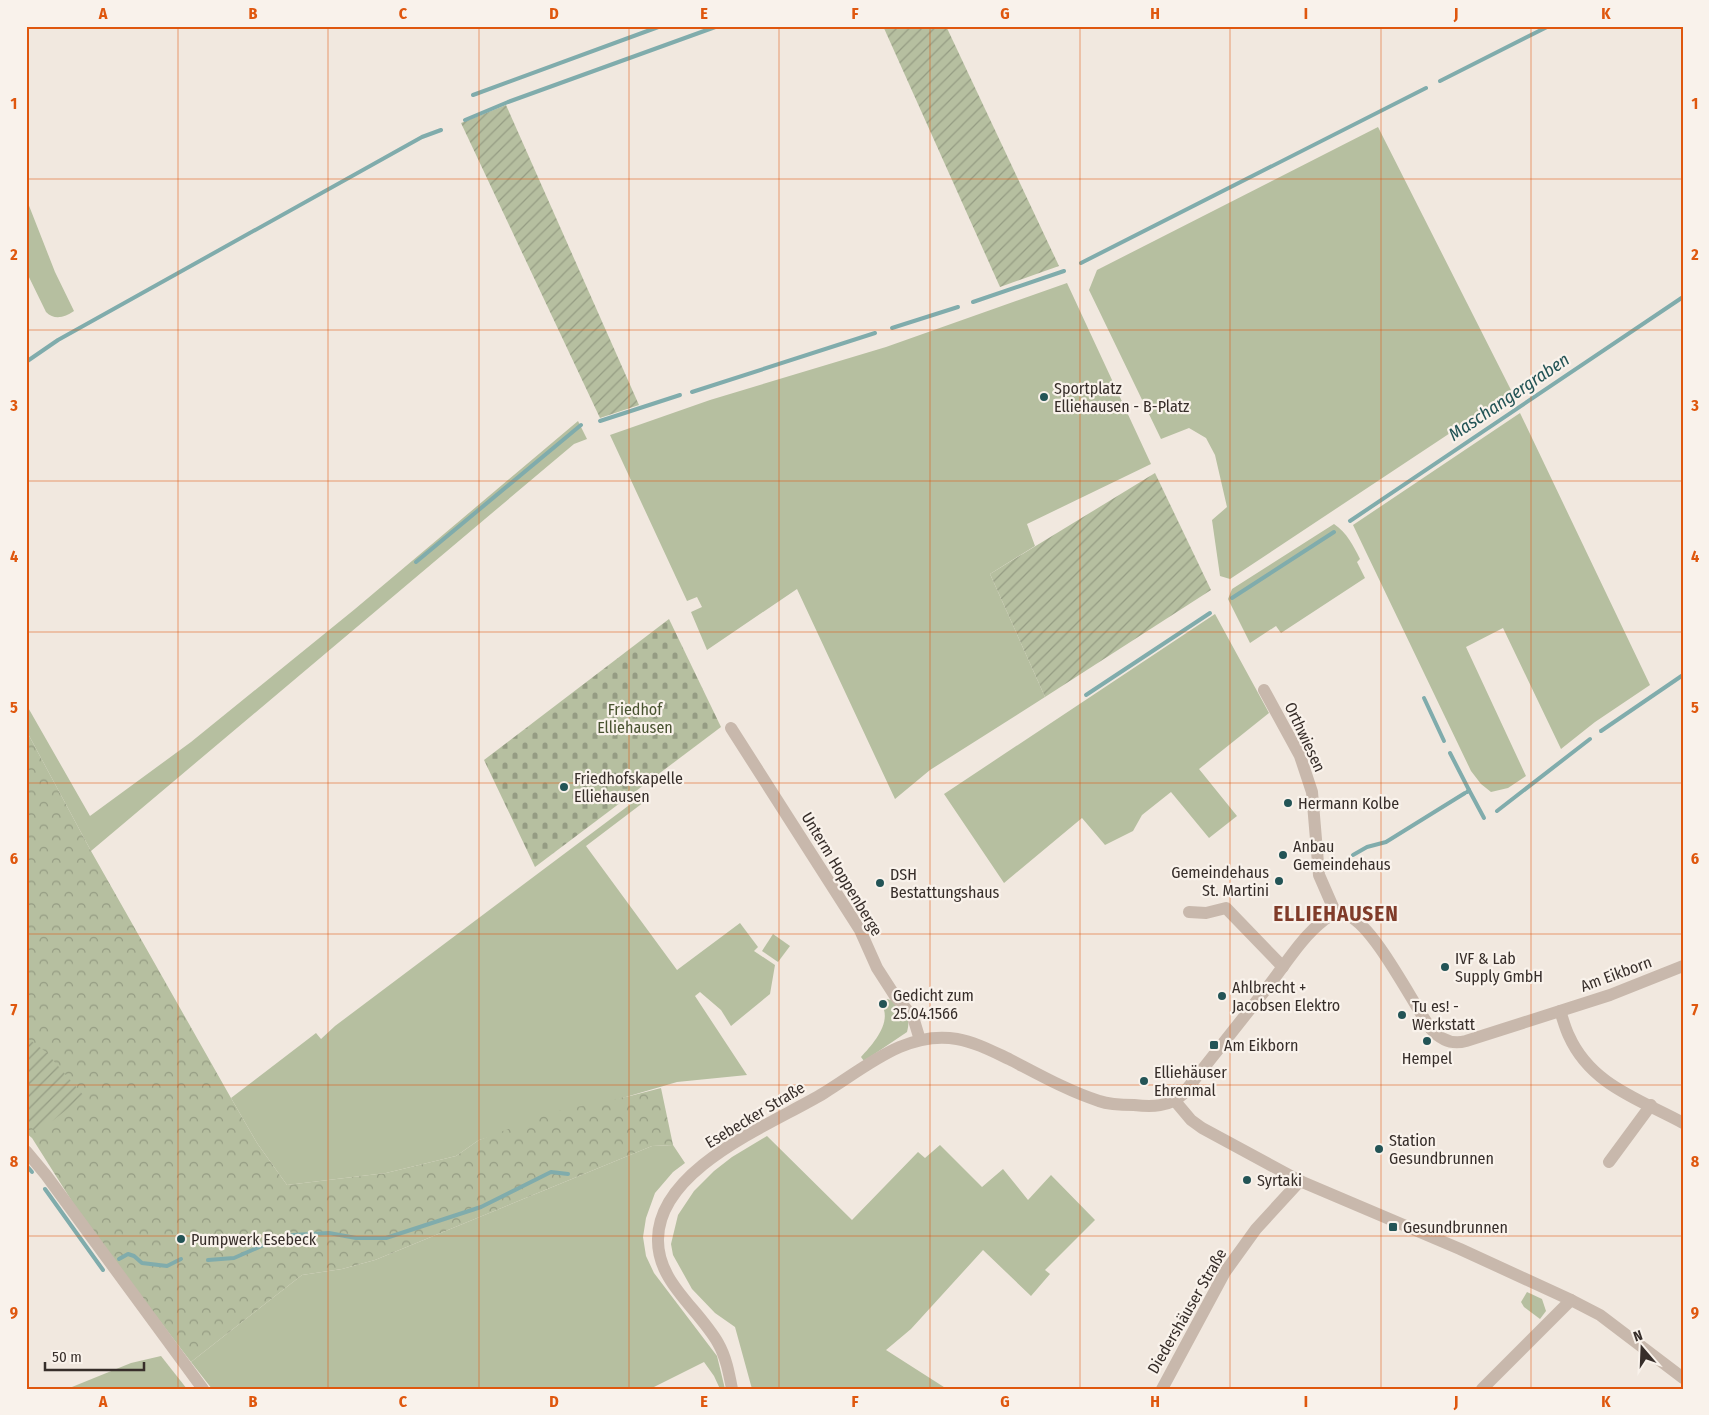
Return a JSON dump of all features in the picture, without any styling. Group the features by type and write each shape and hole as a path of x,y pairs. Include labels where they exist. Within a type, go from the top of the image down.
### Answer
{"street":[{"name":"Orthwiesen","path":"1264,690 1300,756 1312,792 1319,875 1336,914"},
{"name":"Unterm Hoppenberge","path":"731,728 860,930 877,968 895,996 913,1017 920,1040"},
{"path":"1189,912 1206,913 1226,908 1283,968"},
{"path":"920,1040 945,1038 976,1044 1073,1091 1101,1102 1159,1106 1175,1101 1183,1094 1283,968 1301,942 1325,919 1336,914"},
{"name":"Am Eikborn","path":"1336,914 1349,916 1365,928 1431,1029 1447,1040 1461,1043 1610,994 1683,966"},
{"path":"1560,1011 1569,1037 1587,1065 1609,1084 1683,1123"},
{"name":"Esebecker Straße","path":"732,1389 728,1370 718,1344 669,1279 662,1263 658,1244 658,1230 669,1202 683,1184 734,1142 824,1093 868,1063 920,1040"},
{"path":"1175,1101 1191,1120 1202,1128 1300,1181 1460,1250 1600,1315 1683,1378"},
{"path":"1609,1162 1651,1106"},
{"path":"26,1151 46,1175 203,1389"},
{"name":"Diedershäuser Straße","path":"1162,1389 1225,1272 1256,1229 1300,1181"},
{"path":"1482,1389 1571,1300"}],"green space":[{"path":"883,26 946,26 1059,266 1000,287"},
{"path":"506,105 639,405 600,418 461,123"},
{"path":"1378,127 1512,392 1230,579 1220,576 1212,520 1227,507 1215,455 1206,438 1189,428 1161,439 1089,290 1097,270"},
{"path":"26,198 55,272 74,311 67,315 56,317 46,312 26,271"},
{"path":"1067,283 1151,464 1027,524 1035,546 990,574 1045,697 930,770 895,799 797,589 707,650 691,612 702,607 697,597 687,601 610,435 710,400 886,347"},
{"path":"1520,413 1650,685 1595,722 1561,749 1503,628 1466,647 1526,776 1508,788 1491,792 1481,784 1471,771 1353,525"},
{"path":"578,421 587,439 574,444 91,851 26,730 26,704 90,816 191,742 355,609"},
{"path":"1155,473 1211,590 1045,697 990,574"},
{"path":"1334,524 1343,531 1352,544 1360,559 1357,562 1365,578 1281,633 1276,626 1250,643 1228,599 1232,589"},
{"path":"1215,614 1269,713 1199,769 1237,816 1209,838 1171,792 1142,815 1133,831 1105,845 1082,818 1004,883 944,794"},
{"name":"Friedhof Elliehausen","path":"669,619 721,727 535,867 484,760"},
{"path":"26,730 91,851 231,1098 257,1143 287,1185 386,1173 456,1156 479,1140 557,1111 661,1088 673,1145 652,1146 375,1260 342,1269 302,1275 191,1362 87,1225 32,1138 26,1133"},
{"path":"640,797 644,802 586,846 677,970 740,923 758,947 754,951 775,965 770,994 731,1026 721,1010 700,992 695,996 747,1075 677,1082 479,1140 456,1156 386,1173 287,1185 257,1143 231,1098 316,1033 321,1039 335,1026"},
{"path":"773,934 790,946 778,962 762,951"},
{"path":"887,999 897,1004 907,1016 907,1032 864,1061 861,1057 876,1040 883,1026 885,1019 882,1005"},
{"path":"26,1037 46,1052 84,1096 37,1133 26,1122"},
{"path":"767,1136 852,1220 918,1152 925,1158 940,1145 982,1187 1003,1169 1028,1200 1051,1175 1095,1220 1045,1270 1050,1274 1031,1296 983,1250 911,1329 886,1350 947,1389 752,1389 735,1327 715,1313 692,1289 673,1255 671,1244 678,1215 694,1191 714,1171 732,1157"},
{"path":"673,1145 685,1163 673,1172 655,1193 646,1218 643,1237 646,1256 654,1273 717,1356 725,1389 720,1389 704,1362 650,1389 212,1389 191,1362 302,1275 342,1269 375,1260 652,1146"},
{"path":"1527,1292 1542,1299 1546,1311 1540,1319 1524,1307 1521,1302"},
{"path":"161,1356 187,1389 67,1389 131,1363"}],"waterway":[{"path":"473,95 661,26"},
{"path":"465,120 508,102 718,26"},
{"path":"1440,81 1547,27"},
{"path":"1081,263 1426,88"},
{"path":"26,362 58,340 422,137 441,130"},
{"path":"973,302 1064,271"},
{"name":"Maschangergraben","path":"1350,521 1683,297"},
{"path":"892,328 958,307"},
{"path":"692,392 875,333"},
{"path":"600,421 680,395"},
{"path":"416,562 581,425"},
{"name":"Maschangergraben","path":"1232,598 1334,532"},
{"name":"Maschangergraben","path":"1086,695 1210,613"},
{"path":"1601,731 1683,675"},
{"path":"1424,698 1444,741"},
{"path":"1497,811 1590,739"},
{"path":"1450,753 1469,790"},
{"path":"1467,792 1469,790 1484,818"},
{"path":"1353,855 1367,847 1386,842 1465,793"},
{"path":"26,1165 32,1172"},
{"path":"208,1260 234,1258 293,1235 329,1233 356,1238 386,1238 481,1207 551,1172 568,1174"},
{"path":"45,1189 103,1270"},
{"path":"119,1259 128,1254 134,1256 142,1263 167,1266 181,1259"}],"place":[{"name":"Sportplatz Elliehausen - B-Platz","path":"1044,397"},
{"name":"Friedhofskapelle Elliehausen","path":"564,787"},
{"name":"Hermann Kolbe","path":"1288,803"},
{"name":"Anbau Gemeindehaus","path":"1283,855"},
{"name":"Gemeindehaus St. Martini","path":"1279,881"},
{"name":"DSH Bestattungshaus","path":"880,883"},
{"name":"IVF & Lab Supply GmbH","path":"1445,967"},
{"name":"Ahlbrecht + Jacobsen Elektro","path":"1222,996"},
{"name":"Gedicht zum 25.04.1566","path":"883,1004"},
{"name":"Tu es! - Werkstatt","path":"1402,1015"},
{"name":"Hempel","path":"1427,1041"},
{"name":"Am Eikborn","path":"1214,1045"},
{"name":"Elliehäuser Ehrenmal","path":"1144,1081"},
{"name":"Station Gesundbrunnen","path":"1379,1149"},
{"name":"Syrtaki","path":"1247,1180"},
{"name":"Gesundbrunnen","path":"1393,1227"},
{"name":"Pumpwerk Esebeck","path":"181,1239"}],"district":[{"name":"ELLIEHAUSEN","path":"1336,914"}]}
